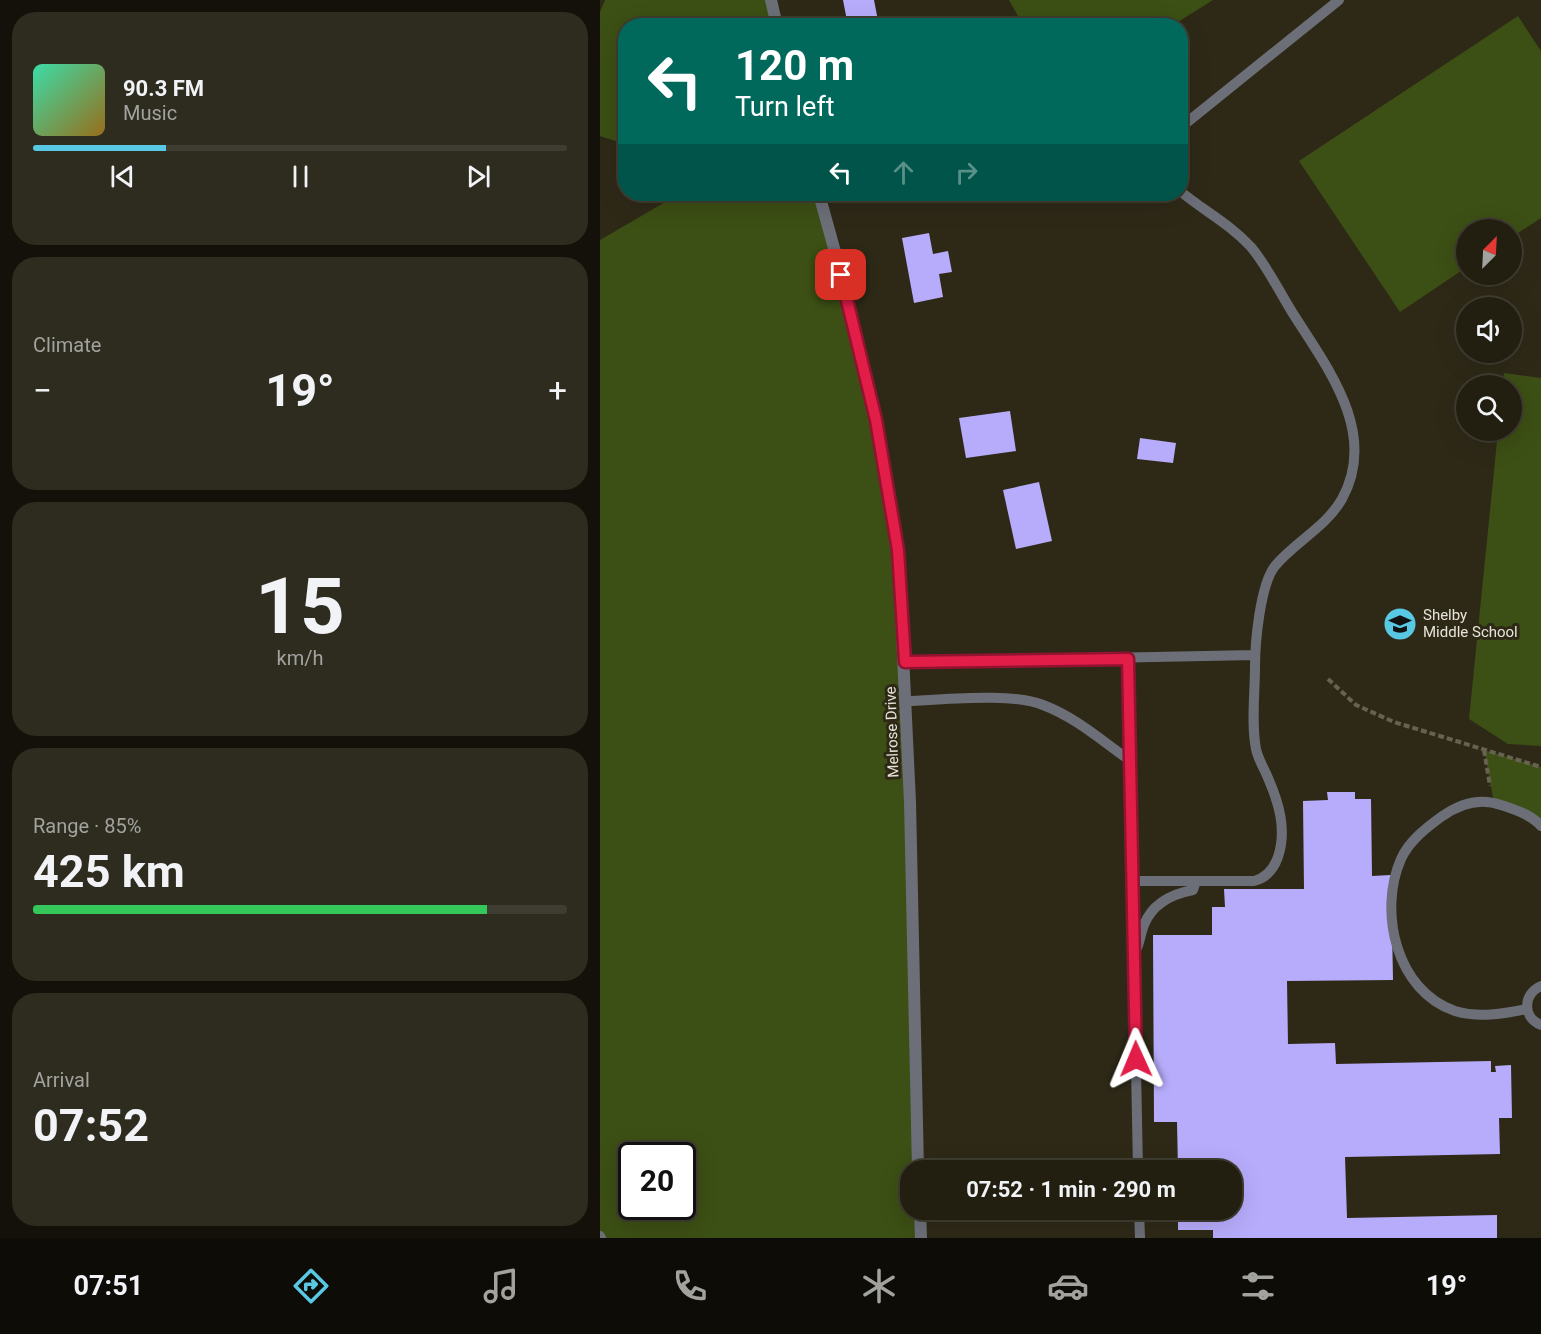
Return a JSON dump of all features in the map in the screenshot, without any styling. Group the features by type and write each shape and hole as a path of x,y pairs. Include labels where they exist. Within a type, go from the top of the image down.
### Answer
{"street":[{"path":"771,0 775,18"},
{"name":"Melrose Drive","path":"821,201 847,295 876,420 898,550 905,662 918,1160"},
{"path":"920,1220 921,1238"}],"lane":[{"path":"1188,122 1339,0"},
{"path":"1133,881 1260,879 1275,865 1281,848 1281,819 1256,748 1255,656 1269,576 1276,565 1336,507 1352,476 1354,440 1349,408 1337,383 1253,249 1231,226 1188,196"},
{"path":"905,662 1255,656"},
{"path":"1128,659 1128,759 1133,881 1138,1160"},
{"path":"906,701 1025,700 1043,705 1070,718 1128,759"},
{"path":"1527,1009 1497,1015 1454,1010 1437,1001 1415,981 1396,948 1392,914 1396,876 1407,850 1429,826 1452,810 1465,804 1493,802 1524,814 1541,826"},
{"path":"1134,949 1138,947 1144,923 1163,900 1174,894 1192,890 1197,881"},
{"path":"1541,986 1530,994 1527,1009 1531,1018 1541,1025"},
{"path":"1139,1220 1140,1238"}],"path":[{"path":"1328,679 1356,705 1394,722 1541,767"},
{"path":"1484,750 1493,802"}],"green space":[{"path":"605,0 771,0 775,18 618,18 618,142 600,136 600,12"},
{"path":"1009,0 1213,0 1184,18 1019,18"},
{"path":"1518,16 1541,51 1541,218 1522,230 1522,219 1456,219 1456,274 1400,312 1299,161"},
{"path":"667,201 821,201 847,295 898,550 918,1160 900,1160 900,1220 920,1220 921,1238 600,1238 600,240"},
{"path":"1522,375 1541,378 1541,746 1508,744 1469,719 1497,441 1522,441"},
{"path":"1484,750 1541,767 1541,826 1494,802"}],"building":[{"path":"843,0 874,0 877,18 846,18"},
{"path":"929,233 933,254 948,251 952,272 939,274 943,297 914,303 902,238"},
{"path":"1010,411 1016,451 966,458 959,418"},
{"path":"1140,438 1176,443 1173,463 1137,459"},
{"path":"1039,482 1052,541 1016,549 1003,490"},
{"path":"1327,792 1355,792 1355,799 1371,799 1372,876 1391,875 1393,980 1287,981 1288,1044 1335,1043 1336,1064 1491,1061 1491,1072 1496,1072 1495,1066 1511,1065 1512,1118 1499,1118 1500,1154 1345,1157 1347,1218 1497,1215 1497,1238 1213,1238 1213,1230 1178,1230 1178,1220 1242,1220 1242,1160 1178,1160 1177,1122 1154,1122 1153,935 1212,935 1212,907 1225,907 1224,889 1304,889 1303,801 1328,800"}],"place":[{"name":"Shelby Middle School","path":"1400,624"}],"route":[{"path":"841,275 876,420 898,550 905,662 1128,659 1128,759 1133,866 1136,1059"}]}
